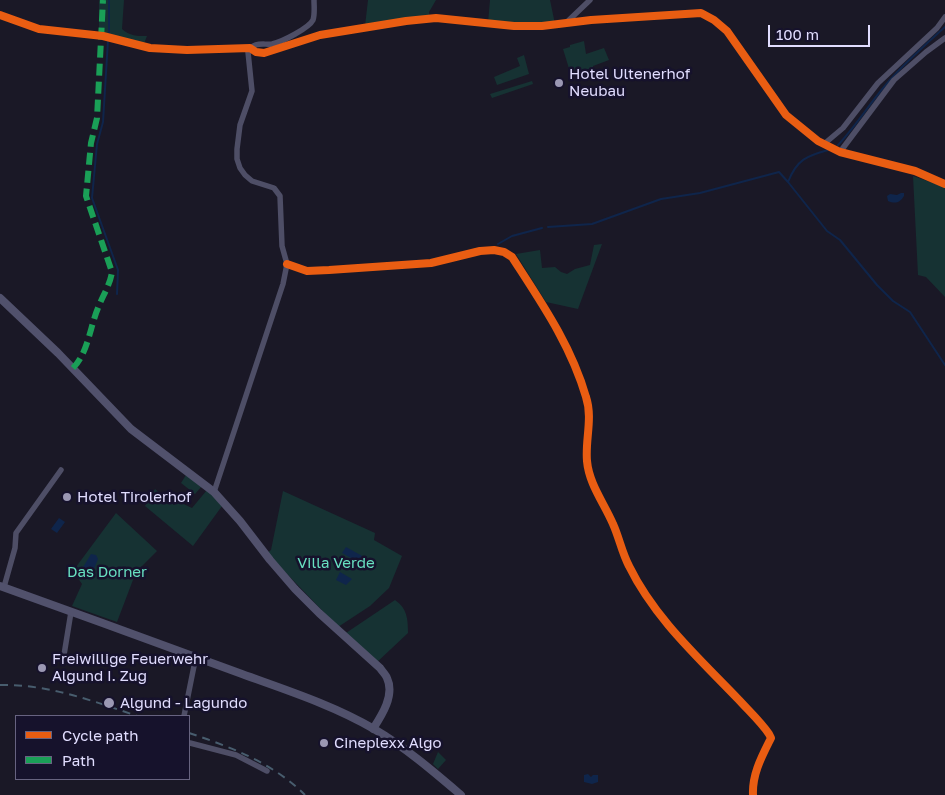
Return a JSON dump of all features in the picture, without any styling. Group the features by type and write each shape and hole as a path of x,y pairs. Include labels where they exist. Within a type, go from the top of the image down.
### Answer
{"main road":[{"path":"0,298 58,353 131,429 214,492 296,589 319,613 380,668 388,679 390,690 386,705 373,728"},
{"path":"2,587 317,701 373,728 461,795"}],"street":[{"path":"0,15 39,29 117,38 136,45 158,49 250,48 257,44 270,44 281,41 306,27 313,19 314,0"},
{"path":"568,22 590,0"},
{"path":"250,48 256,52 264,53 320,35 436,18 514,26 542,26 568,22 693,12 701,13 709,16 727,31 786,115 824,144 840,152 916,171 945,184"},
{"path":"824,144 843,128 878,82 937,28 945,17"},
{"path":"840,152 894,80 945,38"},
{"path":"214,492 283,284 287,264 282,246 281,211 278,191 252,181 238,163 239,131 252,91 248,55 250,48"},
{"path":"287,264 307,271 431,263 480,251 494,250 504,252 512,257 548,312 577,370 587,399 589,415 587,460 589,475 613,523 631,571 658,612 680,640 722,683 771,738 757,766 753,795"},
{"path":"2,587 15,548 16,534 61,470"},
{"path":"64,655 71,612"},
{"path":"184,715 196,656"},
{"path":"190,743 236,755 267,771"}],"green space":[{"path":"99,0 124,0 122,29 137,36 147,36 143,46 99,35"},
{"path":"368,0 436,0 429,12 430,19 365,26"},
{"path":"490,0 550,0 555,24 488,23"},
{"path":"584,41 586,54 604,48 609,60 593,66 593,68 571,75 563,49"},
{"path":"524,55 529,74 497,85 494,77 520,66 517,58"},
{"path":"532,81 533,84 492,98 490,94"},
{"path":"913,176 945,187 945,297 926,277 918,275"},
{"path":"602,244 578,309 546,302 516,254 540,250 542,268 555,267 567,274 575,269 590,265 594,245"},
{"path":"186,475 202,486 195,494 181,483"},
{"path":"155,489 174,505 177,501 192,508 207,490 222,506 193,546 145,506"},
{"name":"Villa Verde","path":"283,491 375,533 374,540 402,556 389,588 370,606 338,627 267,553 271,550"},
{"name":"Das Dorner","path":"116,513 157,551 136,572 117,622 72,606 82,584 73,571"},
{"path":"395,600 406,614 408,633 375,664 343,635"},
{"path":"438,752 446,760 438,769 433,764"}],"water":[{"path":"904,193 904,196 899,201 895,203 888,201 887,196 890,194 897,195"},
{"path":"59,518 65,522 57,533 51,529"},
{"path":"346,547 364,557 360,563 342,553"},
{"path":"91,554 96,555 98,559 90,574 82,569"},
{"path":"340,572 352,579 346,585 336,580"},
{"path":"588,774 591,777 598,775 598,782 592,784 584,782 584,775"}],"waterway":[{"path":"109,0 109,35"},
{"path":"838,145 891,79 945,27"},
{"path":"108,40 103,122 97,144 92,198 118,270 117,294"},
{"path":"828,150 814,154 799,163 788,182 827,231 840,240 877,285 893,301 910,312 945,365"},
{"path":"548,227 592,224 661,199 700,193 779,172 788,182"},
{"path":"498,244 512,236 542,228"}],"railway":[{"path":"0,685 18,685 53,690 134,715"},
{"path":"190,733 251,757 279,774 305,795"}],"marked path":[{"path":"73,368 82,355 112,272 86,196 91,143 97,118 103,0"}],"cycle path":[{"path":"0,15 39,29 103,36 150,48 187,50 250,48 256,52 264,53 320,35 436,18 514,26 542,26 591,20 701,13 714,20 727,31 786,115 818,141 840,152 915,171 945,184"},
{"path":"287,264 307,271 431,263 480,251 494,250 504,252 512,257 554,324 580,378 589,413 588,469 594,486 615,529 629,566 665,621 693,653 759,721 771,738 756,772 753,795"}],"place":[{"name":"Hotel Ultenerhof Neubau","path":"559,83"},
{"name":"Hotel Tirolerhof","path":"67,497"},
{"name":"Freiwillige Feuerwehr Algund I. Zug","path":"42,668"},
{"name":"Algund - Lagundo","path":"109,703"},
{"name":"Cineplexx Algo","path":"324,743"}]}
